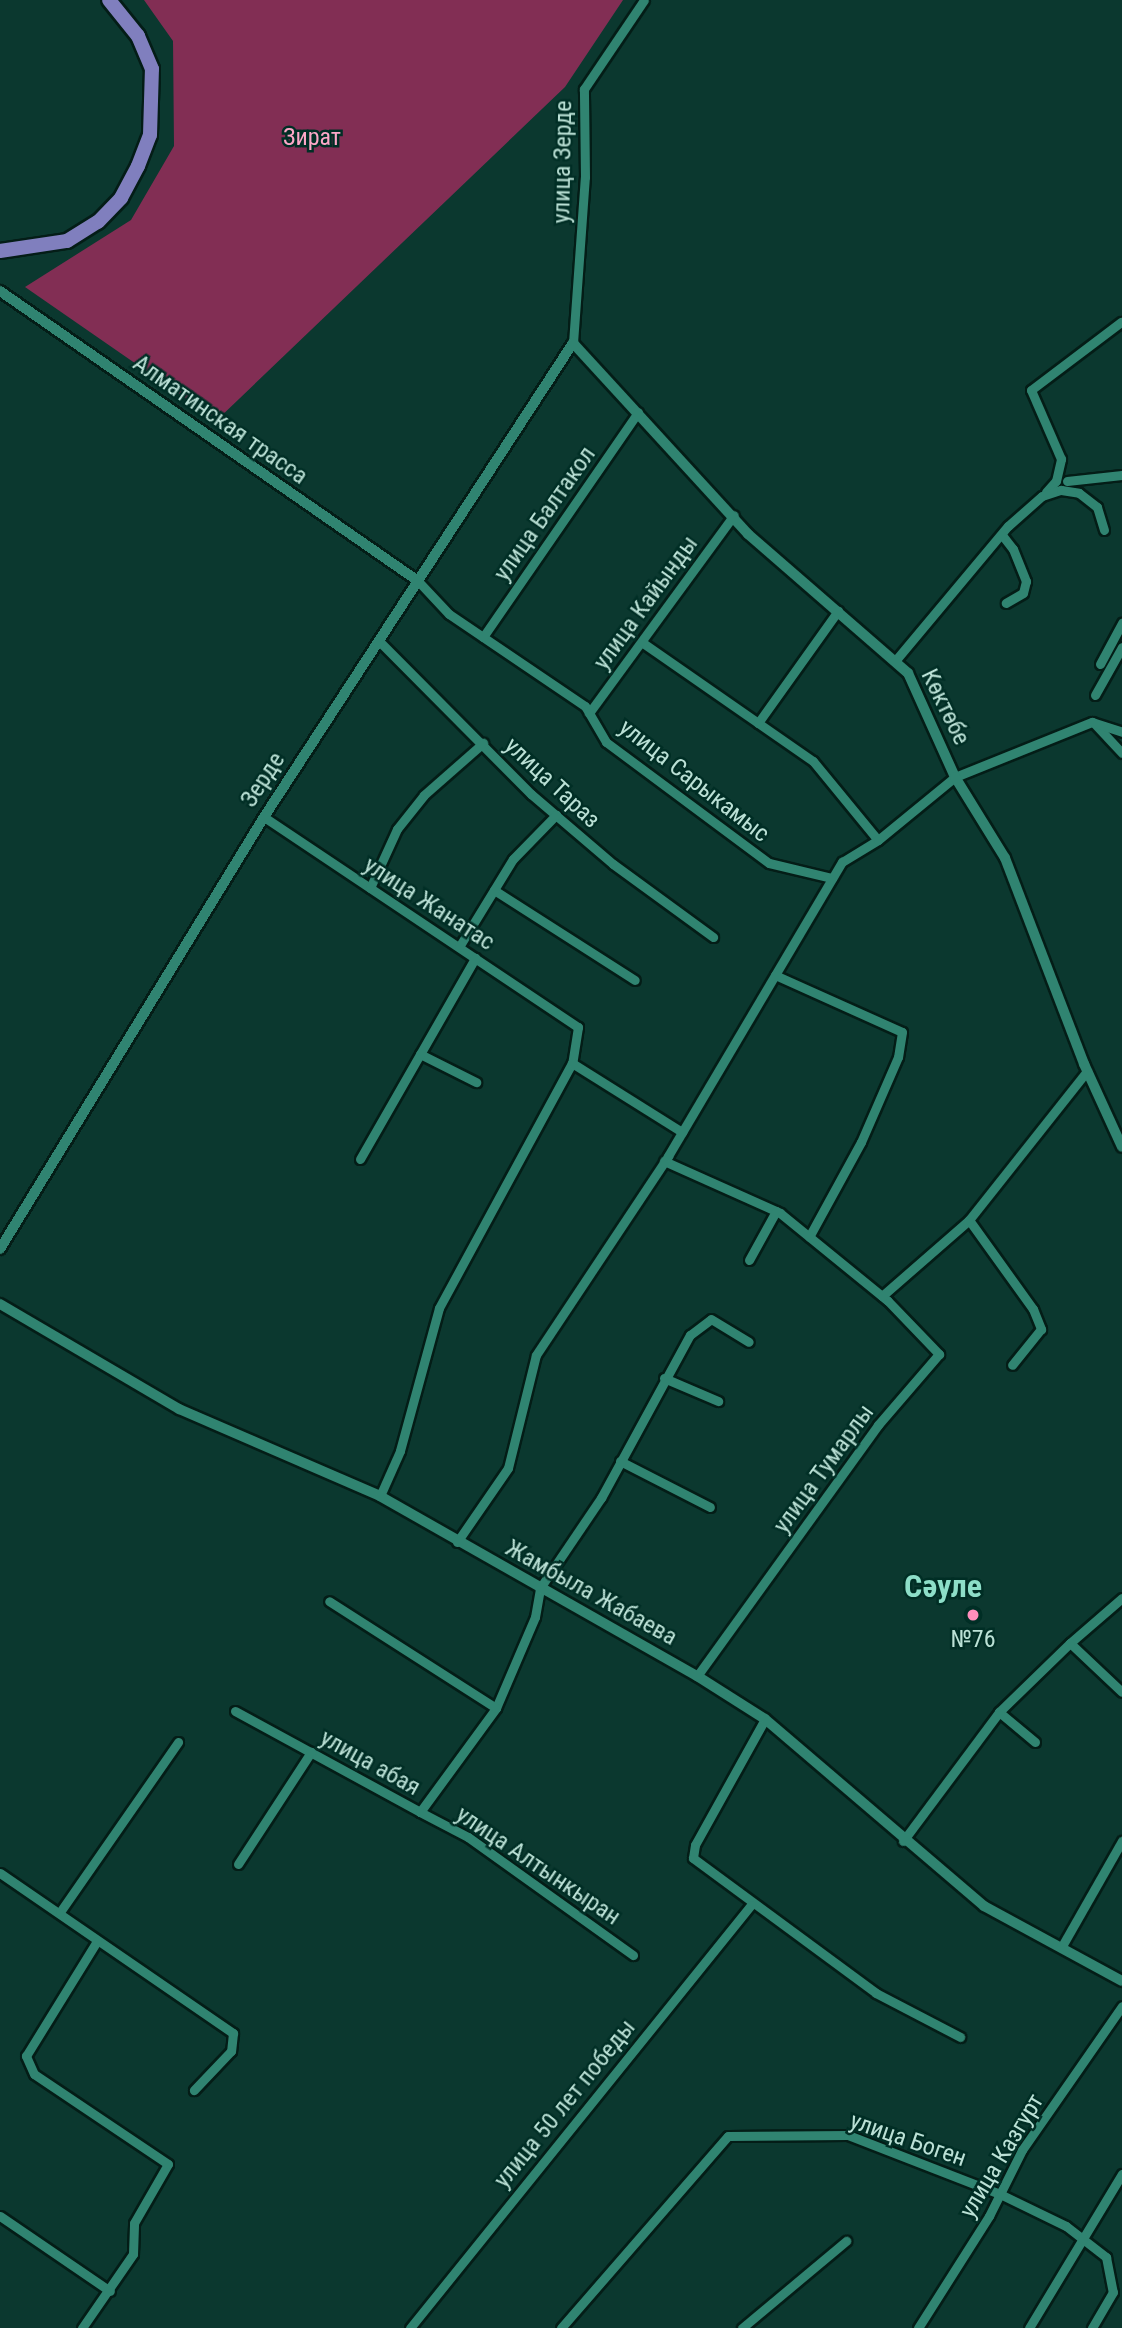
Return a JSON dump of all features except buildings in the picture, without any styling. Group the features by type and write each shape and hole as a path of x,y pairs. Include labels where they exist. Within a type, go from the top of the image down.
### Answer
{"highway":[{"path":"0,251 67,241 97,222 121,198 138,166 150,135 152,69 138,36 109,0"}],"street":[{"name":"улица Зерде","path":"573,343 585,177 584,89 644,0"},
{"name":"Алматинская трасса","path":"0,291 418,581"},
{"path":"895,661 1002,535 1056,481 1061,459 1031,390 1121,322"},
{"name":"Көктөбе","path":"573,343 734,515 748,534 908,673 955,777 1005,858 1087,1071 1122,1147"},
{"name":"Зерде","path":"0,1249 264,817 573,343"},
{"name":"улица Балтакол","path":"483,637 638,412"},
{"path":"1067,481 1122,475"},
{"path":"1042,496 1061,490 1079,493 1097,507 1104,530"},
{"name":"улица Кайынды","path":"589,713 643,643 650,627 734,515"},
{"path":"1002,535 1013,549 1026,582 1023,593 1006,603"},
{"name":"улица Сарыкамыс","path":"418,581 449,614 589,713 606,742 769,863 832,878"},
{"path":"758,723 838,611"},
{"path":"1100,664 1122,623"},
{"name":"улица Тараз","path":"379,641 556,815 613,864 713,937"},
{"path":"643,643 813,761 877,841"},
{"path":"1095,695 1122,647"},
{"path":"1093,722 1120,749"},
{"path":"457,1542 508,1468 536,1355 682,1132 842,862 877,841 955,777 1093,722 1122,732"},
{"path":"370,888 397,829 411,811 483,743"},
{"path":"458,947 513,859 556,815"},
{"name":"улица Жанатас","path":"264,817 574,1023 578,1034 572,1063"},
{"path":"494,890 635,980"},
{"path":"360,1159 475,958"},
{"path":"775,975 902,1032 898,1057 861,1142 809,1237"},
{"path":"420,1054 476,1082"},
{"path":"380,1496 400,1451 439,1308 572,1063 682,1132"},
{"path":"882,1296 969,1220 1087,1071"},
{"name":"улица Тумарлы","path":"664,1161 776,1211 882,1296 939,1354 877,1424 697,1675"},
{"path":"749,1260 776,1211"},
{"path":"969,1220 1032,1309 1041,1329 1012,1365"},
{"name":"Жамбыла Жабаева","path":"0,1304 179,1409 380,1496 457,1542 697,1675 765,1719 903,1841 984,1906 1062,1946 1122,1981"},
{"path":"540,1588 601,1498 664,1378 690,1335 712,1319 749,1342"},
{"path":"664,1378 718,1401"},
{"path":"620,1461 710,1507"},
{"name":"улица абая","path":"235,1711 420,1812 496,1708 535,1617 540,1588"},
{"path":"903,1841 999,1712 1070,1643 1122,1598"},
{"path":"329,1601 496,1708"},
{"path":"1070,1643 1122,1692"},
{"path":"999,1712 1035,1742"},
{"path":"765,1719 695,1845 693,1858 751,1905 876,1993 960,2037"},
{"path":"60,1912 178,1742"},
{"path":"237,1864 311,1752"},
{"name":"улица Алтынкыран","path":"420,1812 468,1837 634,1955"},
{"path":"1062,1946 1122,1840"},
{"path":"0,1873 233,2033 231,2051 194,2090"},
{"name":"улица 50 лет победы","path":"410,2328 751,1905"},
{"path":"82,2328 133,2254 134,2223 168,2164 34,2074 26,2056 97,1941"},
{"name":"улица Казгурт","path":"918,2328 1000,2194 1022,2150 1122,2006"},
{"name":"улица Боген","path":"561,2328 728,2136 848,2134 1000,2194 1066,2226 1082,2242 1106,2257 1112,2292 1092,2328"},
{"path":"1029,2328 1122,2174"},
{"path":"0,2216 110,2291"},
{"path":"742,2328 846,2241"}],"green space":[{"name":"Зират","path":"144,0 623,0 565,87 217,420 25,287 131,220 174,146 173,41"}],"place":[{"name":"№76","path":"973,1615"}],"district":[{"name":"Сәуле","path":"943,1586"}]}
